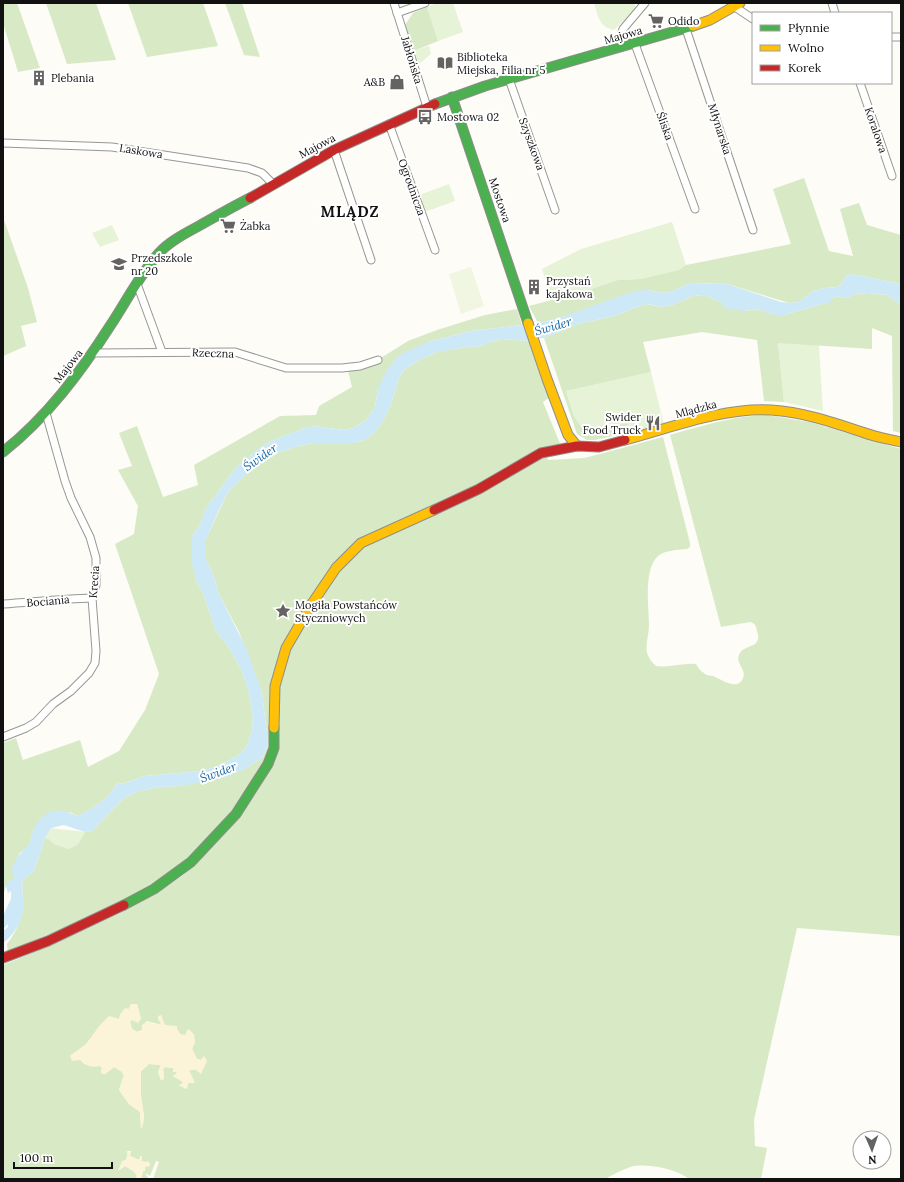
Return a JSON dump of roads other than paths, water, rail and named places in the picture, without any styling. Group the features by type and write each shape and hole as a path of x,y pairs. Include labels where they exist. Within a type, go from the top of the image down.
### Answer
{"street":[{"name":"Jabłońska","path":"394,3 426,107"},
{"path":"397,13 426,3"},
{"path":"626,46 622,32 623,29 645,3"},
{"path":"737,5 752,19"},
{"name":"Majowa","path":"3,452 22,437 46,413 94,353 137,284 160,252 180,236 334,150 426,107 509,79 686,29 710,20 737,5"},
{"name":"Młynarska","path":"686,29 753,230"},
{"name":"Śliska","path":"635,44 695,208"},
{"name":"Szyszkowa","path":"509,79 555,210"},
{"name":"Koralowa","path":"860,84 892,176"},
{"name":"Mostowa","path":"452,97 545,372 568,435 577,446"},
{"name":"Ogrodnicza","path":"389,124 435,250"},
{"name":"Laskowa","path":"3,143 112,147 248,168 262,173 272,184"},
{"path":"334,150 371,260"},
{"path":"137,284 162,352"},
{"name":"Rzeczna","path":"94,353 235,352 286,368 342,368 360,366 378,360"},
{"name":"Mlądzka","path":"3,958 48,941 114,911 154,889 191,862 236,814 268,764 274,748 276,686 279,669 286,648 311,604 336,568 362,543 479,489 541,453 577,446 599,447 720,414 746,410 771,410 824,420 864,433 901,442"},
{"name":"Krecia","path":"3,737 26,728 36,722 53,704 71,691 95,663 96,651 92,598 96,585 96,558 90,537 71,498 65,481 46,413"},
{"name":"Bociania","path":"3,604 42,602 69,598 92,598"}],"water":[{"name":"Świder","path":"852,274 901,284 901,305 887,295 868,293 856,294 846,298 835,296 828,304 822,304 784,315 775,315 758,309 744,311 724,308 721,302 704,295 693,296 672,305 662,307 648,304 637,307 614,316 578,324 544,338 534,338 530,341 501,339 476,347 473,346 437,352 421,359 404,370 399,378 390,407 380,426 372,435 364,440 353,443 314,443 299,446 279,452 258,463 228,492 206,539 206,559 214,577 218,592 247,650 262,692 268,743 263,757 243,770 227,777 181,786 159,787 138,791 123,799 92,831 85,832 64,825 51,828 45,838 34,871 23,880 23,913 19,923 14,932 3,943 3,931 8,927 8,924 3,929 3,916 11,899 11,891 8,893 6,886 7,883 15,878 12,873 13,865 29,844 34,829 42,817 47,813 58,810 77,816 88,811 105,799 114,789 116,784 125,783 144,776 202,771 218,766 239,755 247,746 252,731 253,718 249,693 242,671 228,646 216,631 203,593 196,580 191,559 192,536 200,525 206,508 235,469 258,449 271,441 305,428 315,426 343,430 354,428 366,420 375,408 378,388 388,368 399,355 428,342 471,331 522,325 528,330 536,330 538,323 559,318 635,291 647,290 664,293 671,292 688,284 724,283 781,302 799,302 813,291 838,287 846,276"}],"place":[{"name":"Odido","path":"656,21"},
{"name":"Biblioteka Miejska, Filia nr 5","path":"445,63"},
{"name":"Plebania","path":"39,78"},
{"name":"A&B","path":"397,82"},
{"name":"Mostowa 02","path":"425,117"},
{"name":"Żabka","path":"228,226"},
{"name":"Przedszkole nr 20","path":"119,264"},
{"name":"Przystań kajakowa","path":"534,287"},
{"name":"Swider Food Truck","path":"653,423"},
{"name":"Mogiła Powstańców Styczniowych","path":"283,611"}],"district":[{"name":"MLĄDZ","path":"350,211"}]}
